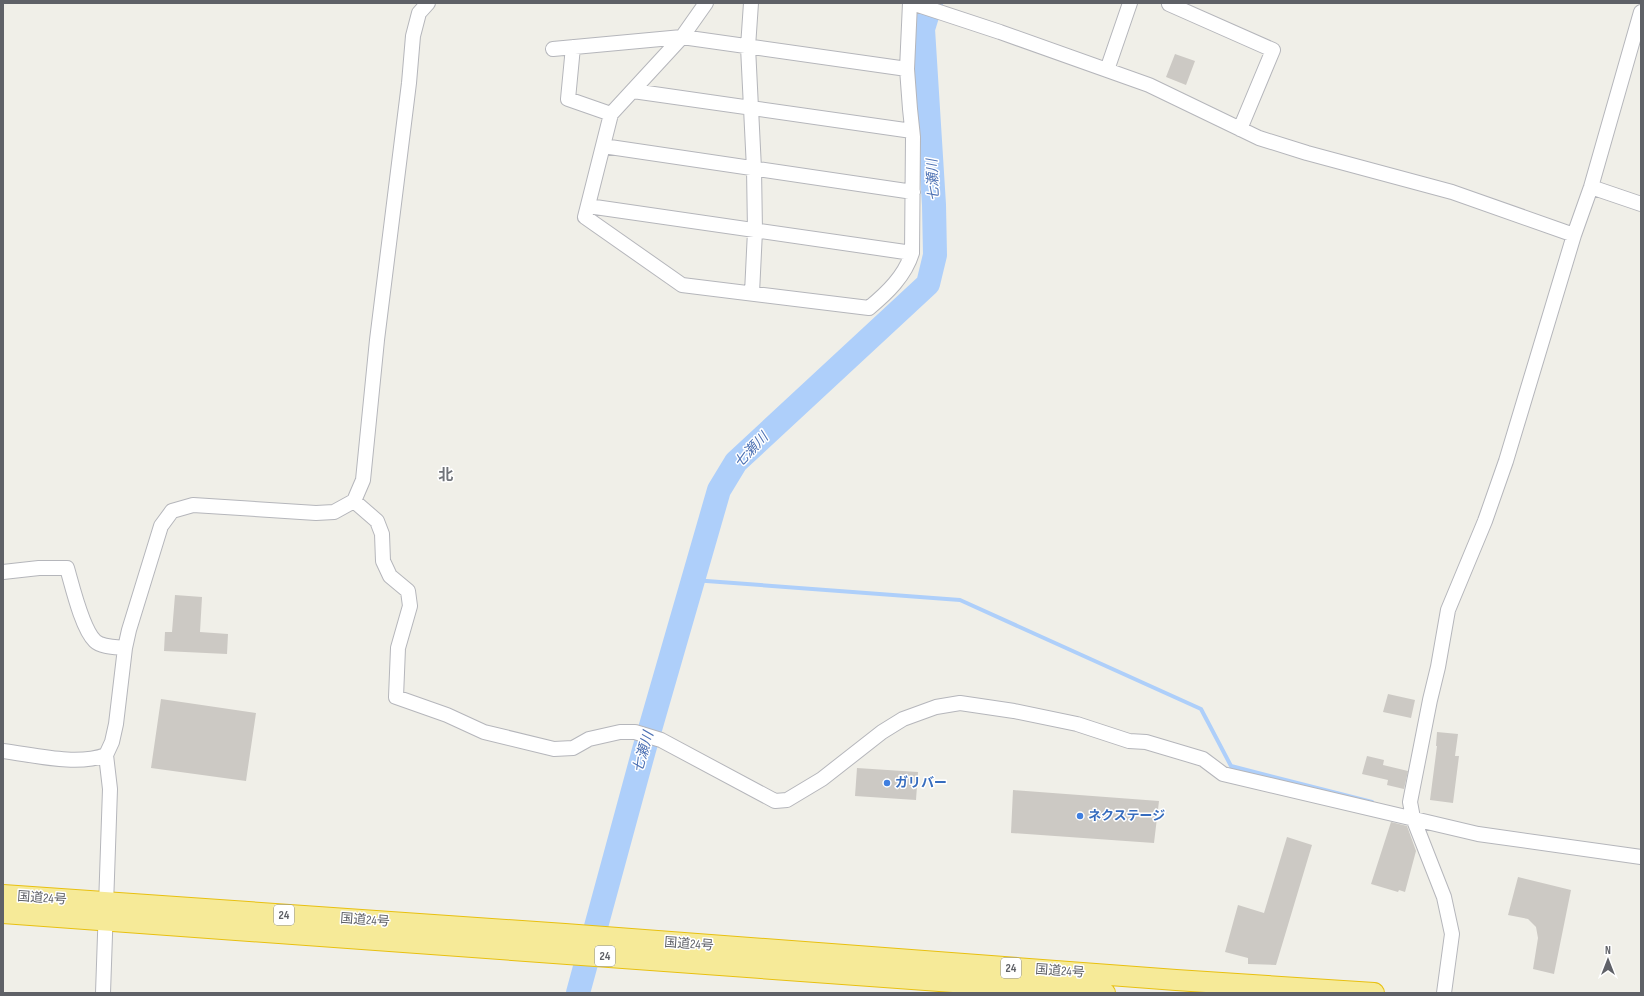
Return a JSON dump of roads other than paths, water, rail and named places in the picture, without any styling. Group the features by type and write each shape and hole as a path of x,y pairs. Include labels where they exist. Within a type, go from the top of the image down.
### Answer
{"highway":[{"name":"国道24号","path":"3,895 105,911 563,944 1374,993"},
{"name":"国道24号","path":"3,914 105,911"},
{"name":"国道24号","path":"648,950 1105,993"}],"street":[{"path":"103,993 110,790 106,755 112,742 116,724 125,648 129,630 161,526 172,511 193,505 334,512 354,501 363,480 378,340 409,83 413,36 419,13 428,3"},
{"path":"706,3 682,37 611,114 585,217 682,285 869,308 895,284 908,264 912,252 912,131 907,69 911,3 1005,33 1149,85 1259,138 1307,153 1452,192 1574,235"},
{"path":"750,3 748,47 752,109 755,231 752,293"},
{"path":"1108,70 1130,3"},
{"path":"1169,4 1273,50 1240,129"},
{"path":"1444,993 1452,934 1444,897 1413,818 1410,802 1438,667 1448,610 1485,521 1506,461 1574,235 1591,187 1641,12"},
{"path":"553,49 682,37 907,69"},
{"path":"573,47 568,99 611,114"},
{"path":"633,91 912,131"},
{"path":"603,146 913,192"},
{"path":"1591,187 1641,204"},
{"path":"588,206 755,231 912,252"},
{"path":"354,501 377,521 382,534 382,561 390,576 408,592 410,606 398,648 396,697 447,715 484,732 554,749 573,748 589,739 620,732 635,732 661,740 776,801 787,800 822,779 882,732 903,719 936,707 960,703 1014,711 1077,724 1129,741 1146,742 1203,759 1223,774 1478,834 1641,857"},
{"path":"3,572 39,568 67,568 86,628 95,642 106,646 125,648"},
{"path":"3,751 74,760 94,760 106,755"}],"waterway":[{"name":"七瀬川","path":"578,993 644,750 719,490 736,462 928,284 935,255 934,205 923,29 931,3"},
{"path":"693,580 960,600 1201,709 1231,766 1372,802"}],"place":[{"name":"ガリバー","path":"887,783"},
{"name":"ネクステージ","path":"1080,816"}],"district":[{"name":"北","path":"446,475"}]}
